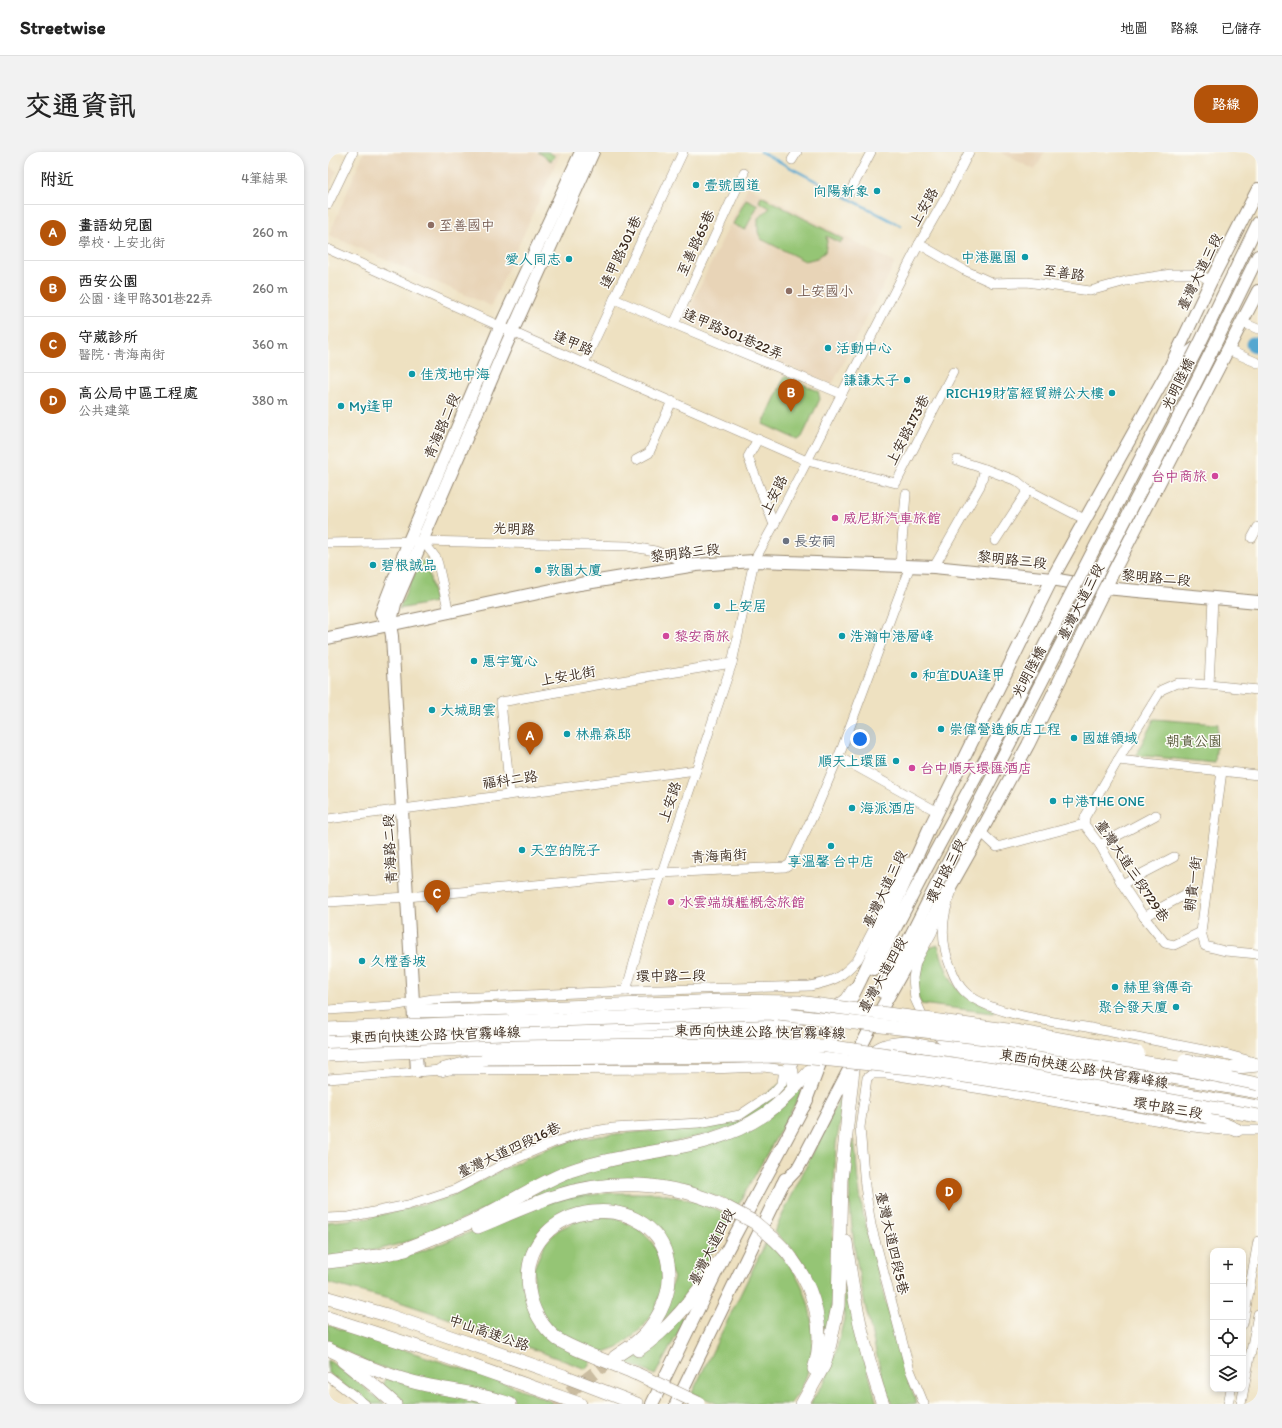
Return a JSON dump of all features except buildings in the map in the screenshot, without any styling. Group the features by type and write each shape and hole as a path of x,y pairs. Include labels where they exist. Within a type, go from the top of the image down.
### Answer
{"highway":[{"path":"414,1007 511,1009 722,1001 798,1002 1015,1031 1227,1068 1258,1064"},
{"path":"769,1001 798,1017"},
{"name":"東西向快速公路 快官霧峰線","path":"328,1029 769,1013 1011,1041 1179,1068 1258,1084"},
{"path":"874,1025 900,1015"},
{"path":"709,1029 772,1033 775,1035 779,1038 787,1053 794,1088"},
{"path":"846,1121 856,1073 861,1063 874,1051 888,1044 906,1043 1015,1058"},
{"name":"東西向快速公路 快官霧峰線","path":"328,1055 531,1047 656,1045 824,1052 1002,1071 1258,1116"},
{"path":"802,1057 824,1052"},
{"path":"398,1252 478,1218 570,1171 596,1163 694,1144 737,1130 775,1107 794,1088 824,1052"},
{"path":"802,1404 824,1365 834,1328 838,1306 841,1180 846,1121 858,1056 870,1065"},
{"path":"441,1070 487,1058 802,1057 919,1070 996,1081 1205,1116 1237,1130"},
{"path":"841,1180 844,1232 849,1265 869,1358 883,1404"},
{"path":"328,1262 398,1252 435,1243 552,1197 601,1186 629,1185 669,1188 705,1197 754,1222 773,1238 791,1257 809,1287 813,1298 818,1326 818,1353 816,1364 808,1384 796,1404"},
{"path":"700,1403 638,1374 573,1348 561,1341 545,1326 535,1311 528,1285 528,1275 532,1256 540,1239 546,1232 563,1221 591,1212 617,1212 633,1217 646,1226 658,1238 665,1253 669,1268 667,1292 654,1323 619,1358 640,1349 678,1316 725,1254"},
{"name":"中山高速公路","path":"328,1298 395,1317 564,1376 634,1403"},
{"path":"328,1318 430,1351 580,1404"},
{"path":"329,1350 395,1404"},
{"path":"329,1350 397,1378 496,1399 510,1404"}],"main road":[{"name":"青海路二段","path":"390,625 381,613 409,541 500,327 580,152"},
{"name":"青海路二段","path":"417,1071 392,636 390,625 395,604 512,332 593,152"},
{"name":"臺灣大道三段","path":"864,981 929,829 1052,579 1169,369 1211,281 1257,193"},
{"name":"臺灣大道三段","path":"1169,369 1199,345 1258,223"},
{"name":"光明陸橋","path":"886,984 1171,431 1258,256"},
{"name":"臺灣大道三段","path":"928,926 1028,745 1105,588 1258,291"},
{"name":"光明陸橋","path":"926,869 999,734 1199,345"},
{"name":"黎明路三段","path":"328,638 580,584 696,565 754,562 934,567 1052,579"},
{"name":"黎明路二段","path":"1052,579 1105,588 1258,602"},
{"name":"臺灣大道三段","path":"864,981 926,869"},
{"name":"臺灣大道四段","path":"782,1185 798,1168 858,1056 870,1029 928,926"},
{"name":"臺灣大道四段","path":"804,1106 824,1052 864,981"},
{"name":"臺灣大道四段","path":"652,1404 725,1254 804,1106 864,981"},
{"name":"臺灣大道四段","path":"676,1404 782,1185 886,984"}],"street":[{"path":"328,204 353,152"},
{"name":"逢甲路301巷","path":"584,363 683,152"},
{"path":"850,192 871,152"},
{"name":"上安路","path":"626,991 661,873 732,662 754,562 919,244 956,180 969,152"},
{"name":"至善路65巷","path":"674,324 744,173"},
{"name":"至善路","path":"919,244 964,270 993,283 1027,282 1090,290 1126,281 1172,274 1200,274 1211,281"},
{"name":"逢甲路","path":"328,249 500,327 807,461"},
{"name":"逢甲路301巷22弄","path":"614,299 842,394"},
{"path":"1241,322 1258,329"},
{"path":"1228,350 1258,363"},
{"name":"上安路173巷","path":"807,461 896,483 953,372"},
{"path":"636,460 649,453 672,401"},
{"path":"758,439 748,457 774,525"},
{"path":"957,460 985,468 1017,481 1028,490 1086,520"},
{"path":"934,567 980,486 985,468"},
{"path":"995,541 1028,490"},
{"name":"青海南街","path":"328,902 407,897 661,873 785,867 790,864 839,756 905,566 906,494"},
{"path":"1252,538 1258,527"},
{"path":"423,541 436,558 449,613"},
{"name":"光明路","path":"328,544 423,541 628,546 654,551 696,565"},
{"path":"1209,685 1213,598"},
{"name":"上安北街","path":"510,794 501,702 732,662"},
{"path":"1084,824 1085,817 1161,690 1177,683 1258,690"},
{"path":"839,756 938,812"},
{"path":"1118,760 1258,775"},
{"name":"福科二路","path":"328,820 510,794 696,770"},
{"name":"朝貴一街","path":"1222,771 1201,932 1205,946 1225,951 1258,954"},
{"path":"1100,845 1156,815"},
{"name":"臺灣大道三段729巷","path":"981,832 997,848 1084,824 1100,845 1122,884 1144,917 1165,943 1174,945 1201,932"},
{"path":"328,1038 709,1029 793,1023 818,1015 846,998 929,829"},
{"name":"環中路二段","path":"414,1007 433,999 626,991 708,990 810,986 829,982 846,973 858,959 914,852 929,829"},
{"name":"環中路三段","path":"981,832 951,894 943,924 945,953 956,980 964,991 983,1003 1024,1016 1229,1055 1258,1064"},
{"name":"環中路三段","path":"981,832 936,922 932,933 916,962 913,978 915,999 934,1035 946,1042 1015,1058 1258,1105"},
{"path":"1122,884 1174,857"},
{"path":"1144,917 1188,893"},
{"path":"708,990 710,1069"},
{"path":"328,1010 392,1006 414,1007"},
{"path":"1008,1093 1024,1016"},
{"path":"709,1029 765,1050 784,1070"},
{"path":"328,1044 416,1037"},
{"name":"環中路三段","path":"1015,1058 1258,1094"},
{"path":"328,1079 441,1070 710,1069 764,1067 784,1070"},
{"name":"臺灣大道四段16巷","path":"328,1218 349,1217 408,1205 454,1190 528,1153 583,1132 613,1128 699,1123 740,1114 773,1093 782,1083 784,1070"},
{"name":"環中路三段","path":"865,1083 867,1078 872,1074 886,1074 1008,1093 1193,1127 1258,1130"},
{"name":"臺灣大道四段5巷","path":"865,1083 860,1127 865,1186 871,1225 910,1370 924,1404"},
{"path":"1244,1320 1258,1241"},
{"path":"1241,1404 1258,1314"},
{"path":"328,1376 364,1404"},
{"path":"1228,1404 1230,1392"}],"shaded area":[{"name":"至善國中","path":"364,152 561,152 491,306 329,235"},
{"path":"1000,152 1045,152 1035,170"},
{"path":"328,166 337,171 328,190"},
{"name":"上安國小","path":"748,186 895,263 832,385 684,320"}],"green space":[{"path":"538,152 548,152 555,156 551,161"},
{"path":"761,196 843,239 840,243 826,236 827,241 825,252 817,258 805,261 761,239 758,232 758,218 770,208 759,202"},
{"path":"746,199 758,205 745,230 733,224"},
{"path":"785,376 818,391 820,399 802,437 798,440 763,424"},
{"path":"426,560 435,602 399,609 419,563"},
{"name":"朝貴公園","path":"1154,719 1218,724 1215,763 1136,755"},
{"path":"938,945 950,978 958,989 970,998 996,1011 992,1013 921,1004 918,998 916,975 923,952"},
{"path":"786,1079 789,1086 767,1108 727,1130 617,1155 417,1239 381,1249 337,1257 328,1257 328,1222 369,1218 447,1198 526,1158 553,1147 576,1140 606,1135 692,1127 735,1119"},
{"path":"798,1090 802,1092 738,1205 718,1197 642,1181 502,1214 562,1177 699,1146"},
{"path":"842,1093 845,1095 836,1144 833,1205 832,1308 825,1344 819,1304 809,1273 796,1254 774,1232"},
{"path":"853,1140 863,1213 900,1359 917,1404 892,1404 883,1380 858,1272 853,1238 849,1172"},
{"path":"605,1193 659,1193 702,1203 731,1217 712,1253 691,1287 675,1309 653,1331 674,1278 644,1219 572,1213 526,1259 523,1284 527,1303 591,1361 586,1369 477,1328 397,1301 328,1283 328,1267 384,1261 422,1251 535,1207 564,1199"},
{"path":"613,1217 638,1228 651,1241 656,1249 662,1266 663,1285 654,1312 643,1327 618,1348 604,1353 583,1347 559,1333 546,1320 534,1295 534,1268 545,1243 558,1230 583,1218"},
{"path":"766,1242 781,1255 794,1271 803,1289 809,1309 812,1329 812,1350 808,1370 801,1389 790,1404 718,1404 692,1393"},
{"path":"844,1281 877,1404 810,1404 825,1381 836,1352 844,1319"},
{"path":"680,1316 685,1320 655,1375 625,1362 644,1350"},
{"path":"328,1325 500,1381 558,1404 526,1404 484,1391 425,1381 368,1363 328,1342"},
{"path":"328,1360 358,1382 384,1404 368,1404 328,1373"},
{"path":"385,1378 491,1404 405,1404 396,1395 383,1386"}],"waterway":[{"path":"761,152 901,226"},
{"path":"1253,344 1258,346"}],"tunnel":[{"path":"554,1404 615,1357"}],"place":[{"name":"壹號國道","path":"696,185"},
{"name":"向陽新象","path":"877,191"},
{"name":"至善國中","path":"431,225"},
{"name":"中港麗園","path":"1025,257"},
{"name":"愛人同志","path":"569,259"},
{"name":"上安國小","path":"789,291"},
{"name":"活動中心","path":"828,348"},
{"name":"佳茂地中海","path":"412,374"},
{"name":"謙謙太子","path":"907,380"},
{"name":"RICH19財富經貿辦公大樓","path":"1112,393"},
{"name":"My逢甲","path":"341,406"},
{"name":"西安公園","path":"791,412"},
{"name":"台中商旅","path":"1215,476"},
{"name":"威尼斯汽車旅館","path":"835,518"},
{"name":"長安祠","path":"786,541"},
{"name":"碧根誠品","path":"373,565"},
{"name":"敦園大廈","path":"538,570"},
{"name":"上安居","path":"717,606"},
{"name":"黎安商旅","path":"666,636"},
{"name":"浩瀚中港層峰","path":"842,636"},
{"name":"惠宇寬心","path":"474,661"},
{"name":"和宜DUA逢甲","path":"914,675"},
{"name":"大城朗雲","path":"432,710"},
{"name":"崇偉營造飯店工程","path":"941,729"},
{"name":"林鼎森邸","path":"567,734"},
{"name":"國雄領域","path":"1074,738"},
{"name":"畫語幼兒園","path":"530,755"},
{"name":"順天上環匯","path":"896,761"},
{"name":"台中順天環匯酒店","path":"912,768"},
{"name":"中港THE ONE","path":"1053,801"},
{"name":"海派酒店","path":"852,808"},
{"name":"享溫馨 台中店","path":"831,846"},
{"name":"天空的院子","path":"522,850"},
{"name":"水雲端旗艦概念旅館","path":"671,902"},
{"name":"守葳診所","path":"437,913"},
{"name":"久樘香坡","path":"362,961"},
{"name":"赫里翁傳奇","path":"1115,987"},
{"name":"聚合發天廈","path":"1176,1007"},
{"name":"高公局中區工程處","path":"949,1211"}]}
